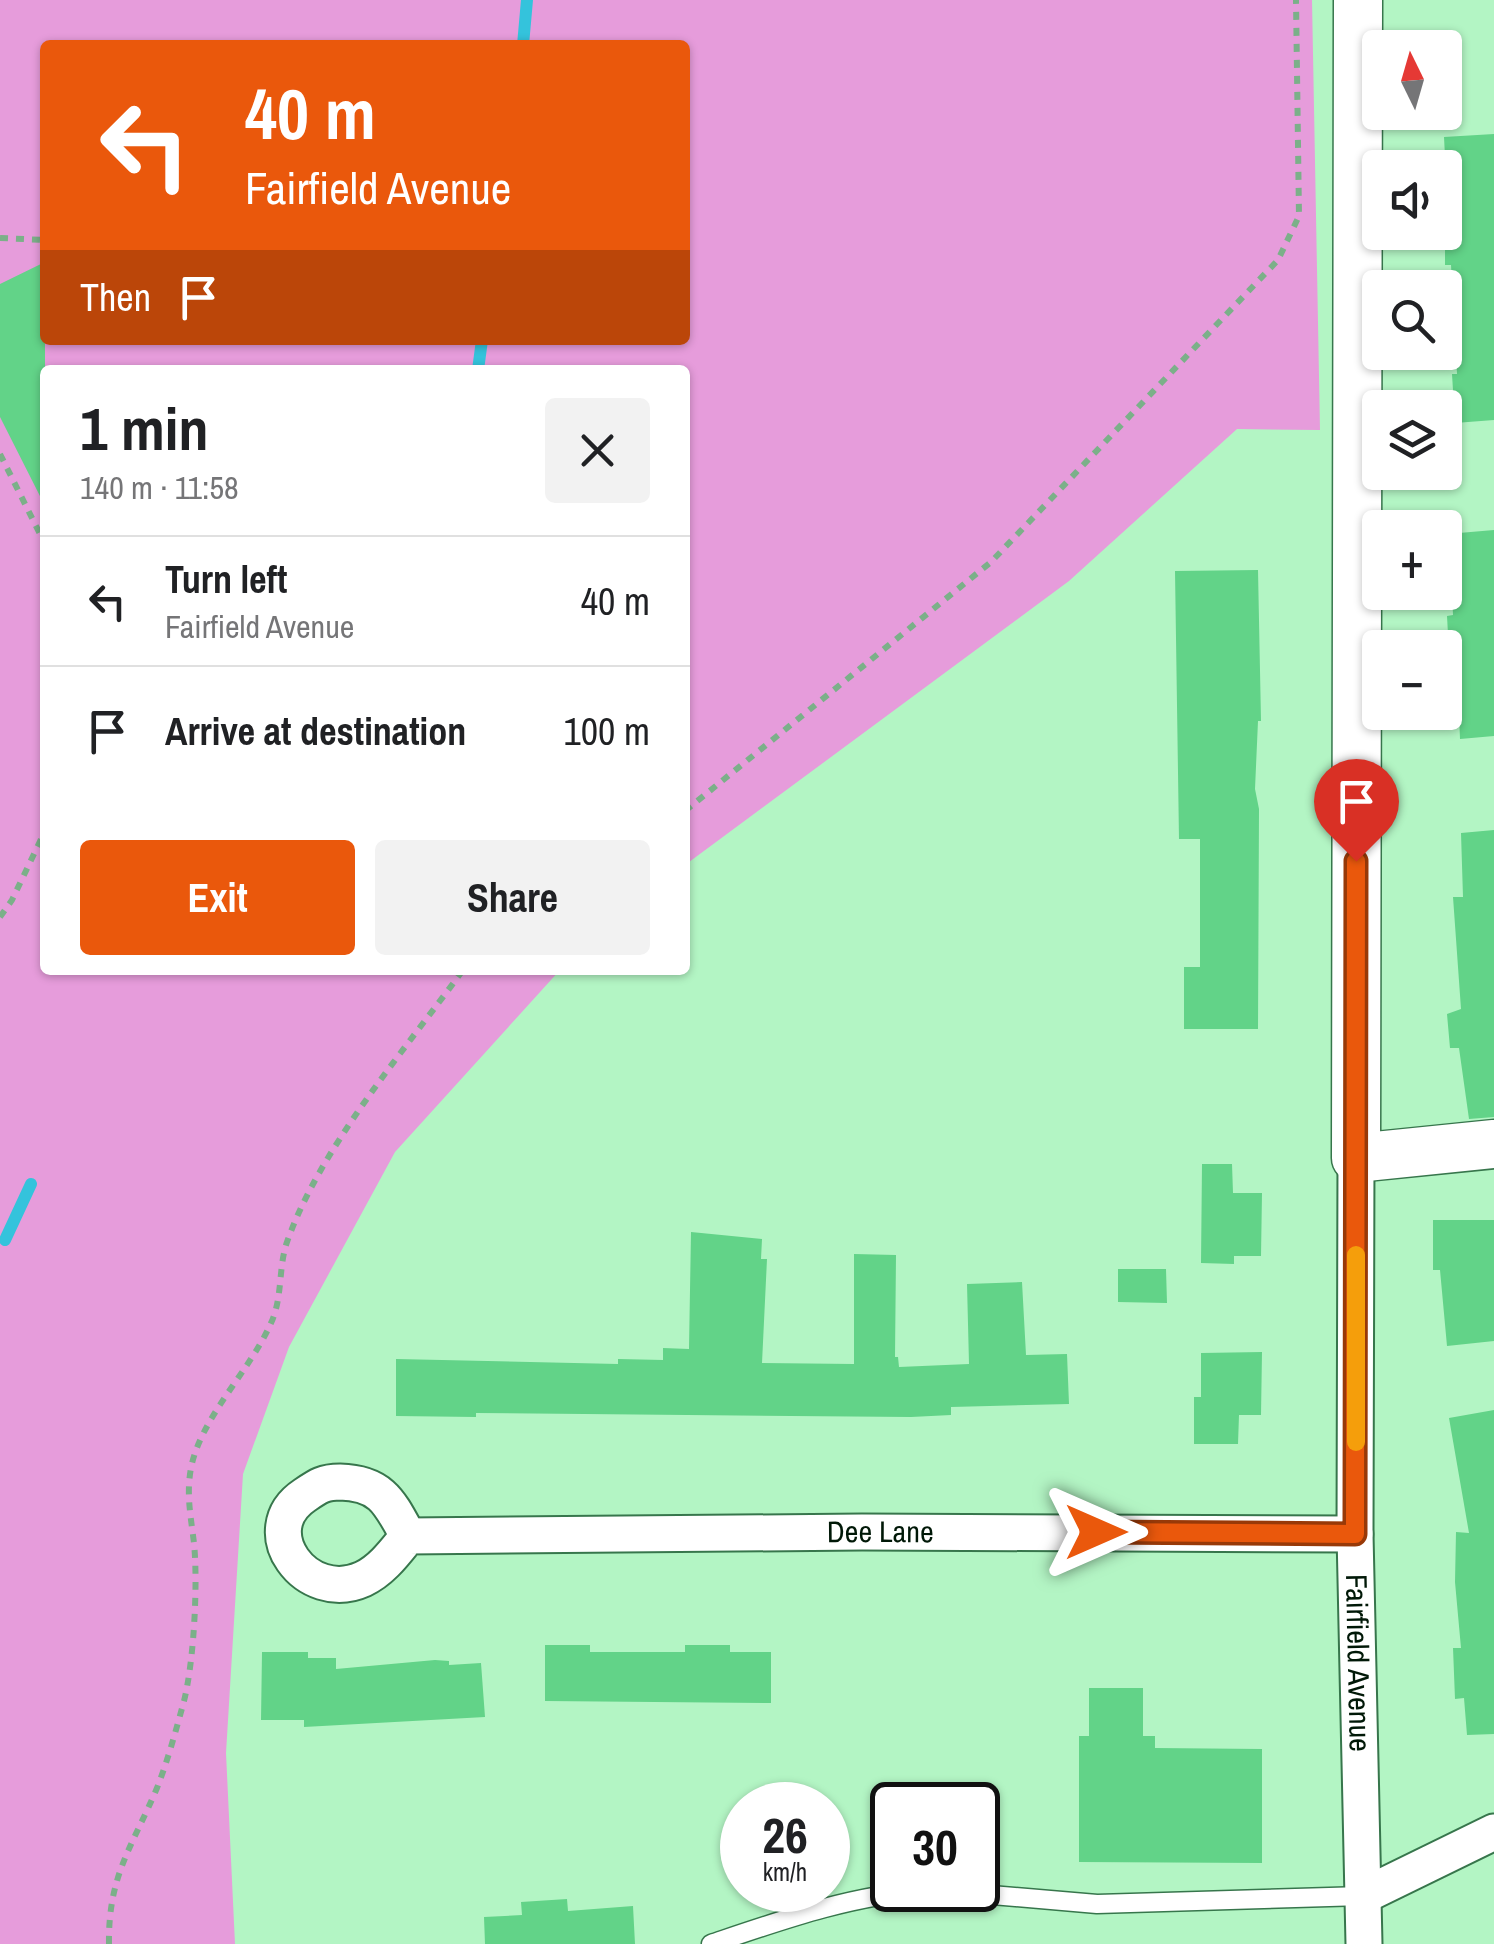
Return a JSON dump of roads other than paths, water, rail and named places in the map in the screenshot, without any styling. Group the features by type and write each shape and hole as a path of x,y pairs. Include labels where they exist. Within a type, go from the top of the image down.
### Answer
{"street":[{"name":"Fairfield Avenue","path":"1358,0 1355,1534 1364,1944"},
{"path":"1356,1158 1494,1144"},
{"name":"Dee Lane","path":"408,1536 862,1532 1355,1534"},
{"path":"1364,1896 1494,1832"}],"lane":[{"path":"1000,1894 1097,1904 1364,1896"},
{"path":"711,1944 805,1912 870,1897"}],"waterway":[{"path":"523,40 527,0"},
{"path":"479,365 481,345"},
{"path":"5,1240 31,1184"}]}
